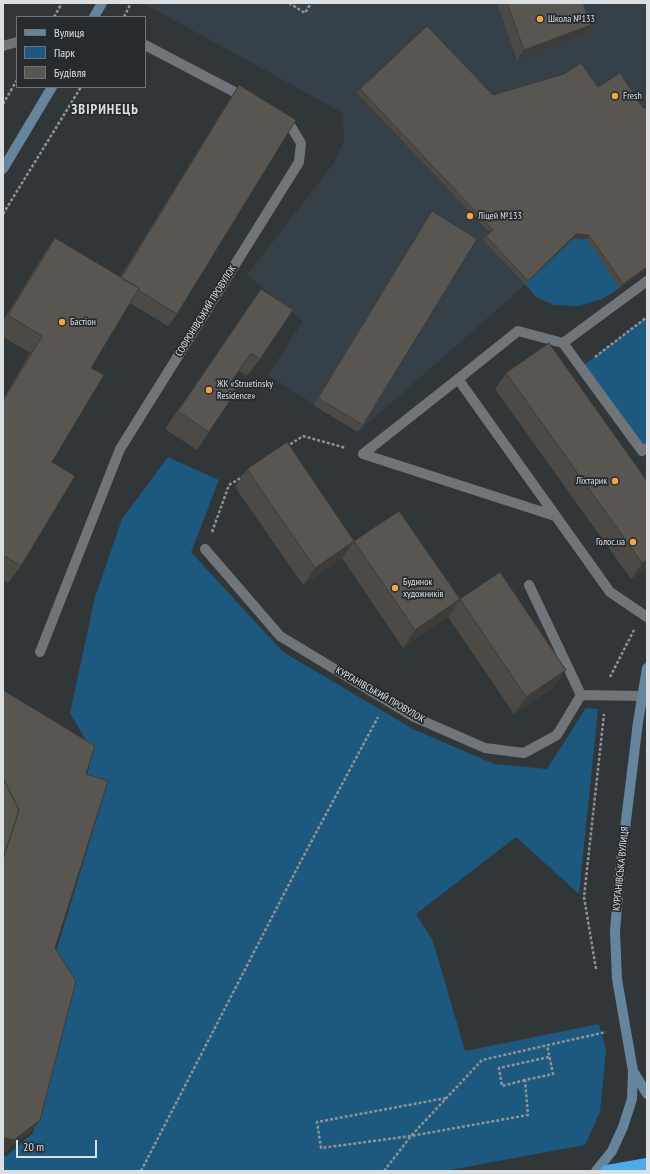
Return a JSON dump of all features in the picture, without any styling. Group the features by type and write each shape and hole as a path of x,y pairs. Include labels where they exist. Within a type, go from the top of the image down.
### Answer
{"highway":[{"path":"607,1171 647,1164"}],"street":[{"path":"95,16 102,3"},
{"path":"3,46 16,42"},
{"path":"146,46 254,102"},
{"path":"3,169 51,88"},
{"name":"СОФРОНІВСЬКИЙ ПРОВУЛОК","path":"40,652 120,449 299,162 301,143 290,125 272,113"},
{"path":"563,343 647,281"},
{"path":"363,454 518,331 563,343 642,451 647,448"},
{"path":"458,379 610,592 645,615"},
{"path":"363,454 555,516"},
{"name":"КУРГАНІВСЬКИЙ ПРОВУЛОК","path":"205,550 280,636 414,717 485,748 524,753 557,735 581,695"},
{"path":"529,585 581,695 642,696"},
{"name":"КУРГАНІВСЬКА ВУЛИЦЯ","path":"596,1171 612,1151 623,1127 632,1100 633,1070 617,979 615,931 620,870 642,696 647,668"},
{"name":"КУРГАНІВСЬКА ВУЛИЦЯ","path":"633,1070 647,1094"}],"path":[{"path":"55,16 62,3"},
{"path":"125,16 132,3"},
{"path":"289,3 306,12 311,3"},
{"path":"3,104 16,82"},
{"path":"3,214 80,88"},
{"path":"581,367 646,318"},
{"path":"284,448 303,436 363,454"},
{"path":"205,550 229,485 248,473"},
{"path":"596,972 584,897 606,695 611,675 645,615"},
{"path":"141,1171 298,866 387,700"},
{"path":"605,1024 607,1038"},
{"path":"384,1171 411,1136 482,1060 606,1032"},
{"path":"547,1045 553,1074 502,1086 499,1068 549,1057"},
{"path":"446,1098 317,1122 321,1148 411,1136 528,1115 525,1080"}],"shaded area":[{"name":"Ліцей №133","path":"143,3 647,3 647,268 602,299 578,306 554,305 536,297 525,285 358,432 268,375 303,321 247,275 334,163 344,140 343,113"}],"green space":[{"path":"574,238 587,239 620,288 602,299 578,306 554,305 536,297 525,284"},
{"path":"647,317 647,448 642,451 581,367"},
{"path":"168,457 219,480 191,552 283,652 413,729 494,764 547,769 586,708 598,709 579,894 516,837 416,914 433,941 465,1051 599,1024 606,1050 600,1112 585,1145 444,1171 3,1171 3,1156 6,1156 33,1133 74,987 54,958 107,785 86,778 93,752 70,713 95,597 122,519"}],"building":[{"name":"Школа №133","path":"507,3 583,3 591,25 524,50"},
{"path":"427,26 493,95 564,74 581,63 598,87 620,73 643,108 647,108 647,267 623,284 589,235 576,234 528,281 486,236 493,230 360,89"},
{"path":"239,85 296,120 177,314 138,290 139,288 121,278"},
{"path":"432,211 477,239 363,425 318,398"},
{"path":"55,238 139,288 91,368 104,375 52,462 75,476 21,566 3,555 3,401 42,336 8,315"},
{"name":"ЖК «Struetinsky Residence»","path":"261,289 293,310 260,359 251,353 229,385 237,390 209,432 178,411"},
{"path":"549,343 647,481 647,560 642,563 506,373"},
{"path":"287,442 354,541 315,568 247,469"},
{"path":"399,511 460,599 415,630 354,541"},
{"path":"500,572 566,670 526,697 460,599"},
{"path":"3,690 95,746 86,774 108,781 55,948 76,981 40,1120 14,1140 3,1137 3,859 19,810 3,778"},
{"path":"3,778 19,810 3,859"}],"place":[{"name":"Школа №133","path":"540,19"},
{"name":"Fresh","path":"615,96"},
{"name":"Ліцей №133","path":"470,216"},
{"name":"Бастіон","path":"62,322"},
{"name":"ЖК «Struetinsky Residence»","path":"209,390"},
{"name":"Ліхтарик","path":"615,481"},
{"name":"Голос.ua","path":"633,542"},
{"name":"Будинок художників","path":"395,588"}],"district":[{"name":"ЗВІРИНЕЦЬ","path":"105,110"}]}
